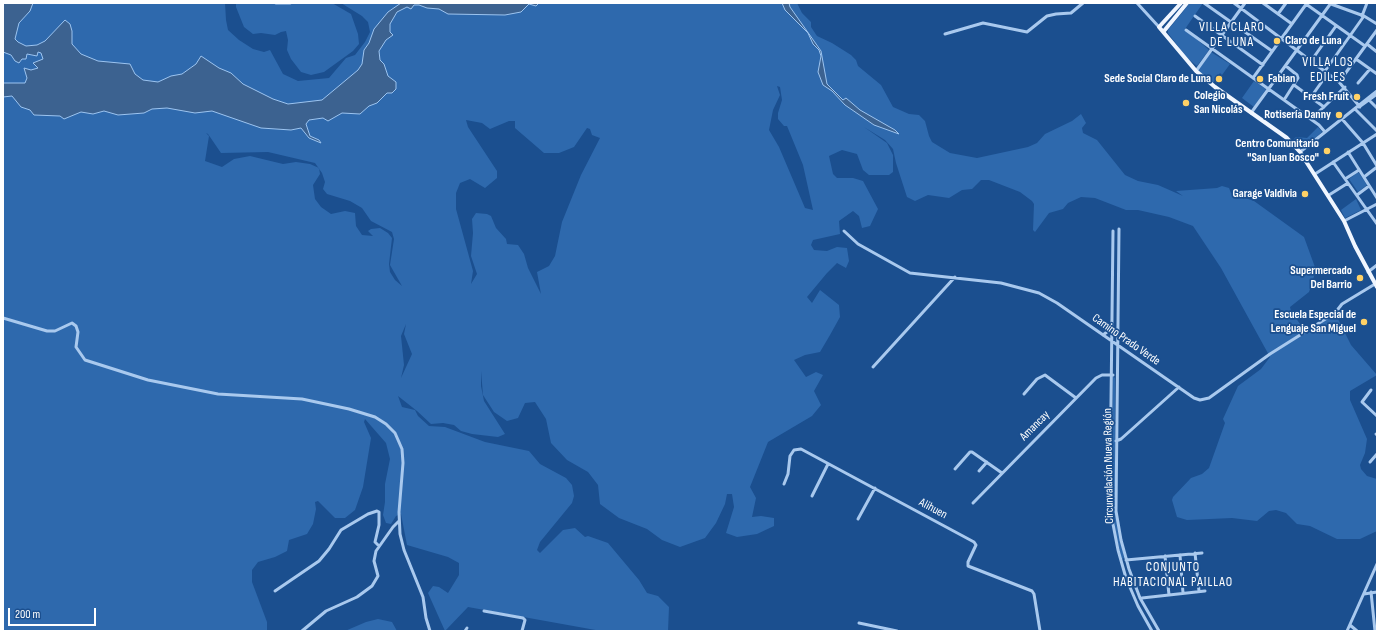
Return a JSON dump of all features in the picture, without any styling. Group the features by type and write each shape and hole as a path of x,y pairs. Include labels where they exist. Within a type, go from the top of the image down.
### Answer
{"main road":[{"path":"1181,3 1159,28 1164,31 1196,71 1251,113 1287,138 1300,152 1329,195 1344,221 1368,272 1376,285"},
{"path":"1164,31 1187,3"}],"street":[{"path":"276,3 290,3"},
{"path":"945,34 983,23 1028,32 1048,16 1071,13 1083,3"},
{"path":"1138,3 1159,28"},
{"path":"1204,3 1272,51"},
{"path":"1234,3 1345,87 1377,132 1363,143 1315,174"},
{"path":"1196,71 1246,3"},
{"path":"1265,3 1292,24"},
{"path":"1278,14 1286,3"},
{"path":"1311,98 1326,72 1363,16 1367,3"},
{"path":"1253,78 1307,4 1350,36 1377,52"},
{"path":"1251,113 1331,4 1363,16 1377,24"},
{"path":"1195,16 1263,65"},
{"path":"1310,61 1336,26"},
{"path":"1186,30 1284,100 1325,132"},
{"path":"1339,82 1377,30"},
{"path":"1356,59 1377,74"},
{"path":"1284,100 1298,76 1286,66"},
{"path":"1358,83 1370,69"},
{"path":"1294,85 1324,107"},
{"path":"1311,120 1345,87"},
{"path":"1358,107 1377,93"},
{"path":"1300,152 1377,93"},
{"path":"1369,100 1377,108"},
{"path":"1342,119 1363,143 1377,166 1364,177"},
{"path":"1348,152 1377,198"},
{"path":"1333,162 1357,195 1365,210 1377,224"},
{"path":"1345,179 1359,170"},
{"path":"1329,195 1348,183"},
{"path":"1357,195 1370,186"},
{"path":"1344,221 1377,204"},
{"name":"Circunvalación Nueva Región","path":"1119,229 1116,511 1126,560 1141,598 1159,631"},
{"name":"Circunvalación Nueva Región","path":"1113,231 1111,497 1114,529 1120,560 1135,600 1152,631"},
{"name":"Camino Prado Verde","path":"844,232 858,244 910,273 1002,283 1039,293 1196,399 1202,400 1209,398 1270,354 1335,313 1342,304 1376,285"},
{"path":"1368,272 1377,265"},
{"path":"873,366 955,278"},
{"path":"1112,291 1118,292"},
{"path":"3,318 47,331 55,331 72,323 76,326 78,332 76,347 85,360 148,380 218,394 302,399 349,409 379,419 395,433 403,452 399,521 403,545 423,597 426,618 430,631"},
{"path":"1103,335 1111,330 1112,326"},
{"path":"1117,353 1125,351"},
{"path":"1024,394 1037,379 1045,375 1076,398"},
{"name":"Amancay","path":"973,503 1097,377 1102,375 1117,375"},
{"path":"1116,441 1121,439 1179,387"},
{"path":"1372,390 1362,402 1377,416"},
{"name":"Alihuen","path":"784,484 788,474 789,458 796,449 803,449 828,464 975,542 976,545 967,563 969,567 1032,591 1034,594 1040,631"},
{"path":"955,468 970,452 972,452 1002,472"},
{"path":"1370,462 1377,454"},
{"path":"979,471 987,462"},
{"path":"812,496 828,464"},
{"path":"858,519 875,488"},
{"path":"275,591 319,561 330,549 341,530 368,514 377,511 379,512 379,525 376,542 379,546"},
{"path":"302,631 326,611 357,597 372,586 378,576 374,557 379,546 399,521"},
{"path":"1120,560 1202,553"},
{"path":"1195,554 1199,591"},
{"path":"1180,555 1183,593"},
{"path":"1165,556 1169,595"},
{"path":"1347,631 1377,564"},
{"path":"1135,600 1141,598 1205,591"},
{"path":"1371,592 1375,631"},
{"path":"1364,594 1377,592"},
{"path":"484,610 523,618 525,624 522,631"},
{"path":"859,623 897,631"},
{"path":"1350,626 1357,631"}],"shaded area":[{"path":"3,3 225,3 228,30 239,40 253,49 264,52 270,50 283,74 298,81 329,78 346,58 355,55 365,42 370,32 368,22 362,16 341,3 797,3 802,13 811,22 811,27 817,36 832,43 851,55 856,60 858,66 881,85 893,107 909,114 919,115 925,121 932,142 950,153 977,158 1028,147 1037,143 1045,134 1072,121 1081,114 1086,123 1082,128 1083,133 1097,140 1125,175 1138,181 1158,185 1183,196 1176,191 1217,188 1222,186 1229,188 1231,193 1254,201 1304,237 1316,270 1309,292 1290,307 1291,311 1307,334 1335,313 1351,345 1377,375 1350,391 1350,400 1367,439 1365,453 1360,465 1361,469 1367,476 1377,479 1377,531 1360,539 1337,539 1310,526 1297,524 1286,513 1276,510 1269,511 1257,521 1232,518 1187,520 1177,517 1172,500 1173,497 1191,478 1202,474 1209,468 1225,423 1223,419 1238,386 1261,369 1270,357 1221,268 1193,226 1169,217 1138,210 1126,210 1095,198 1081,197 1068,203 1063,209 1049,213 1035,232 1033,230 1034,204 1032,201 1020,192 989,180 981,180 972,189 962,190 949,198 928,195 915,201 907,197 893,149 885,140 864,127 887,143 893,155 893,172 889,175 869,175 863,170 857,154 842,150 829,156 833,174 837,178 853,178 863,181 878,209 870,226 862,228 859,216 853,211 839,221 840,234 813,240 811,245 814,250 827,251 837,247 847,248 849,261 846,268 837,263 807,297 812,303 820,290 839,305 840,317 830,335 820,352 805,355 794,360 806,377 816,372 823,375 814,391 821,405 812,416 768,442 750,487 756,498 752,517 761,516 774,518 774,526 757,534 737,537 726,533 734,507 732,494 727,494 725,504 716,523 705,538 680,547 662,540 647,529 619,518 600,504 598,485 588,472 567,460 551,443 546,419 535,402 525,403 518,418 507,421 494,412 483,395 481,371 481,386 484,401 505,434 498,437 472,434 461,431 454,425 443,423 431,424 417,411 398,396 402,407 415,410 418,416 429,426 445,427 485,442 529,451 540,464 566,478 572,485 574,496 572,503 540,542 537,550 540,553 563,530 575,528 585,537 588,536 608,543 639,580 647,593 658,596 669,607 668,631 601,631 468,607 445,631 428,593 433,586 439,587 448,593 459,575 459,563 448,557 407,545 401,514 396,516 391,524 386,523 383,515 385,484 390,459 386,443 365,419 364,422 371,438 363,487 355,510 345,518 335,518 318,501 315,502 316,509 313,524 307,534 289,540 287,551 275,557 258,562 252,570 252,582 267,622 267,631 3,631","holes":["777,86 780,87 782,100 778,113 778,119 784,126 787,126 803,165 813,210 805,208 779,147 769,130 773,110 780,95","466,120 482,123 490,129 509,121 515,121 515,128 544,153 559,153 574,147 587,128 590,129 592,135 600,138 581,175 562,222 555,256 549,266 537,272 541,294 528,268 524,254 518,245 507,244 506,239 496,228 491,216 487,214 476,213 472,219 473,233 471,256 477,274 471,284 473,271 456,209 456,193 460,183 470,179 485,188 497,178 497,171 468,127","206,133 208,134 221,153 268,152 315,163 318,168 310,164 296,162 283,164 250,156 234,159 222,167 205,161 209,136","319,169 325,182 323,189 327,194 350,201 362,208 371,221 392,232 394,239 390,265 402,286 395,280 390,272 389,264 392,238 388,233 380,228 371,229 368,231 373,236 362,235 356,226 355,213 345,211 331,214 321,207 315,199 313,185 320,174","406,324 404,334 412,354 401,378 404,365 401,336"]},
{"path":"3,3 33,3 30,11 19,23 15,39 26,46 37,45 45,41 65,20 70,24 72,31 72,44 81,54 98,61 130,64 135,74 143,80 158,82 171,76 182,74 196,64 201,56 219,68 231,73 243,84 273,99 288,104 322,100 358,70 362,64 364,50 369,43 374,29 388,12 401,3 539,3 536,6 529,4 521,12 505,15 448,14 439,9 427,8 419,5 414,5 411,9 407,7 397,12 390,24 390,32 393,35 386,40 379,51 380,60 384,64 388,76 396,82 396,89 392,93 387,93 377,103 369,106 360,114 342,113 328,121 323,118 309,120 306,124 310,136 319,140 321,143 309,138 301,128 291,130 261,128 212,111 195,113 167,108 152,109 144,113 118,115 104,111 93,114 81,112 64,119 60,116 34,115 30,110 21,107 12,96 3,97 3,83 25,83 27,78 24,68 31,70 38,68 33,63 43,59 41,53 38,52 37,56 27,54 26,59 22,59 19,63 15,61 11,55 3,52"},
{"path":"236,3 332,3 351,14 358,34 359,44 353,51 324,72 311,75 301,72 291,59 287,50 288,40 286,31 275,35 261,33 253,34 244,27 236,7"},
{"path":"782,3 789,3 790,7 821,51 827,84 843,100 846,98 860,110 895,130 899,134 874,125 845,105 832,91 823,85 818,72 821,56 819,50 813,44 808,33 785,10"},
{"path":"1190,3 1203,3 1185,29 1209,50 1197,66 1187,58 1168,33 1168,30"},
{"path":"1211,52 1230,64 1222,75 1220,73 1213,83 1198,71"},
{"path":"1254,81 1266,89 1254,107 1242,98"},
{"path":"1318,127 1322,132 1301,150 1292,141 1296,137 1307,138"},
{"path":"1359,173 1367,185 1358,192 1349,179"},
{"path":"1356,199 1361,210 1345,218 1341,210"},
{"path":"1113,376 1115,378 1115,507 1124,558 1122,559 1116,536 1113,508"},
{"path":"378,619 392,622 397,631 345,631 366,622"}],"place":[{"name":"Claro de Luna","path":"1277,41"},
{"name":"Sede Social Claro de Luna","path":"1219,79"},
{"name":"Fabian","path":"1260,79"},
{"name":"Fresh Fruit","path":"1357,97"},
{"name":"Colegio San Nicolás","path":"1186,103"},
{"name":"Rotisería Danny","path":"1339,115"},
{"name":"Centro Comunitario \"San Juan Bosco\"","path":"1327,151"},
{"name":"Garage Valdivia","path":"1305,194"},
{"name":"Supermercado Del Barrio","path":"1360,278"},
{"name":"Escuela Especial de Lenguaje San Miguel","path":"1364,322"}],"district":[{"name":"VILLA CLARO DE LUNA","path":"1232,36"},
{"name":"VILLA LOS EDILES","path":"1328,70"},
{"name":"CONJUNTO HABITACIONAL PAILLAO","path":"1173,576"}]}
